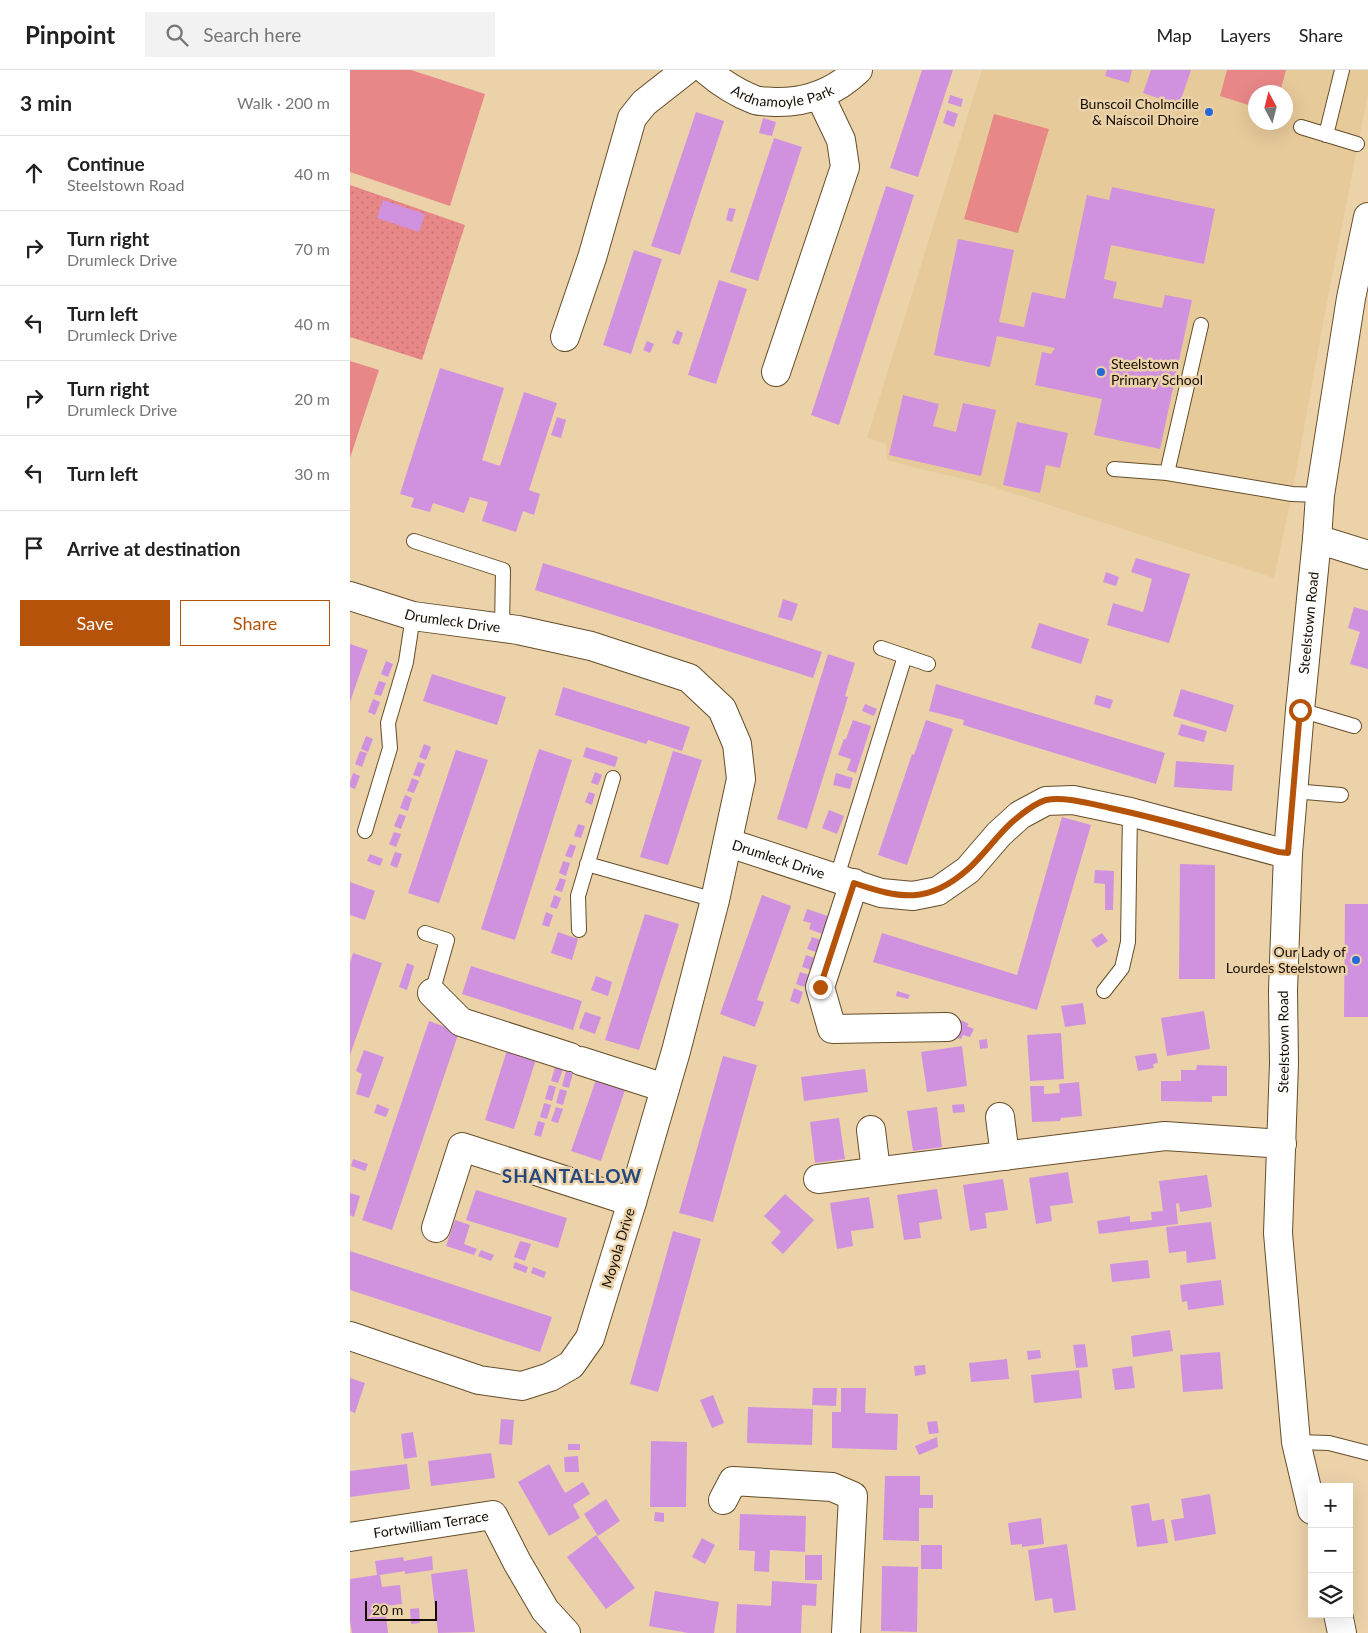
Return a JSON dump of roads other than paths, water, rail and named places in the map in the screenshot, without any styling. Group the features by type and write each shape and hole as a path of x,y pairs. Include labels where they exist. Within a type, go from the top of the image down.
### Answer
{"street":[{"path":"565,337 592,258 632,118 644,103 686,70"},
{"name":"Ardnamoyle Park","path":"706,70 719,82 757,101 789,102 820,96 858,70"},
{"path":"776,372 845,166 842,140 820,96"},
{"name":"Steelstown Road","path":"1308,1493 1296,1442 1278,1234 1282,1144 1283,990 1288,853 1320,495 1360,301 1368,217"},
{"path":"1317,539 1368,555"},
{"name":"Drumleck Drive","path":"350,596 413,616 518,630 591,646 689,678 722,709 737,744 741,779 728,843 881,893 913,896 938,891 968,870 999,834 1020,815 1046,800 1073,800 1130,812 1288,853"},
{"name":"Moyola Drive","path":"350,1336 479,1380 522,1386 550,1377 571,1365 590,1338 632,1202 665,1088 715,900 728,843"},
{"path":"846,880 820,987 832,1029 947,1027"},
{"path":"432,992 461,1022 665,1088"},
{"path":"1000,1117 1005,1156"},
{"path":"871,1130 876,1171"},
{"path":"818,1178 1165,1136 1282,1144"},
{"path":"436,1228 462,1147 632,1202"},
{"path":"723,1500 733,1481 832,1487 853,1496 846,1633"},
{"name":"Fortwilliam Terrace","path":"350,1537 493,1515 517,1562 545,1610 566,1633"},
{"path":"1339,1618 1342,1633"}],"lane":[{"path":"1326,135 1342,70"},
{"path":"1300,127 1358,144"},
{"path":"1167,473 1201,325"},
{"path":"1114,469 1167,473 1292,494 1320,495"},
{"path":"414,541 503,570 502,628"},
{"path":"365,831 390,748 388,723 406,662 413,616"},
{"path":"881,648 928,664"},
{"path":"846,880 905,656"},
{"path":"1300,710 1354,726"},
{"path":"579,930 578,896 613,778"},
{"path":"1293,791 1341,794"},
{"path":"1104,991 1122,968 1128,942 1130,812"},
{"path":"587,864 715,900"},
{"path":"425,933 447,940 432,992"},
{"path":"1296,1442 1328,1443 1368,1453"}],"place":[{"name":"Bunscoil Cholmcille & Naíscoil Dhoire","path":"1209,112"},
{"name":"Steelstown Primary School","path":"1101,372"},
{"name":"Our Lady of Lourdes Steelstown","path":"1356,960"}],"district":[{"name":"SHANTALLOW","path":"572,1176"}]}
